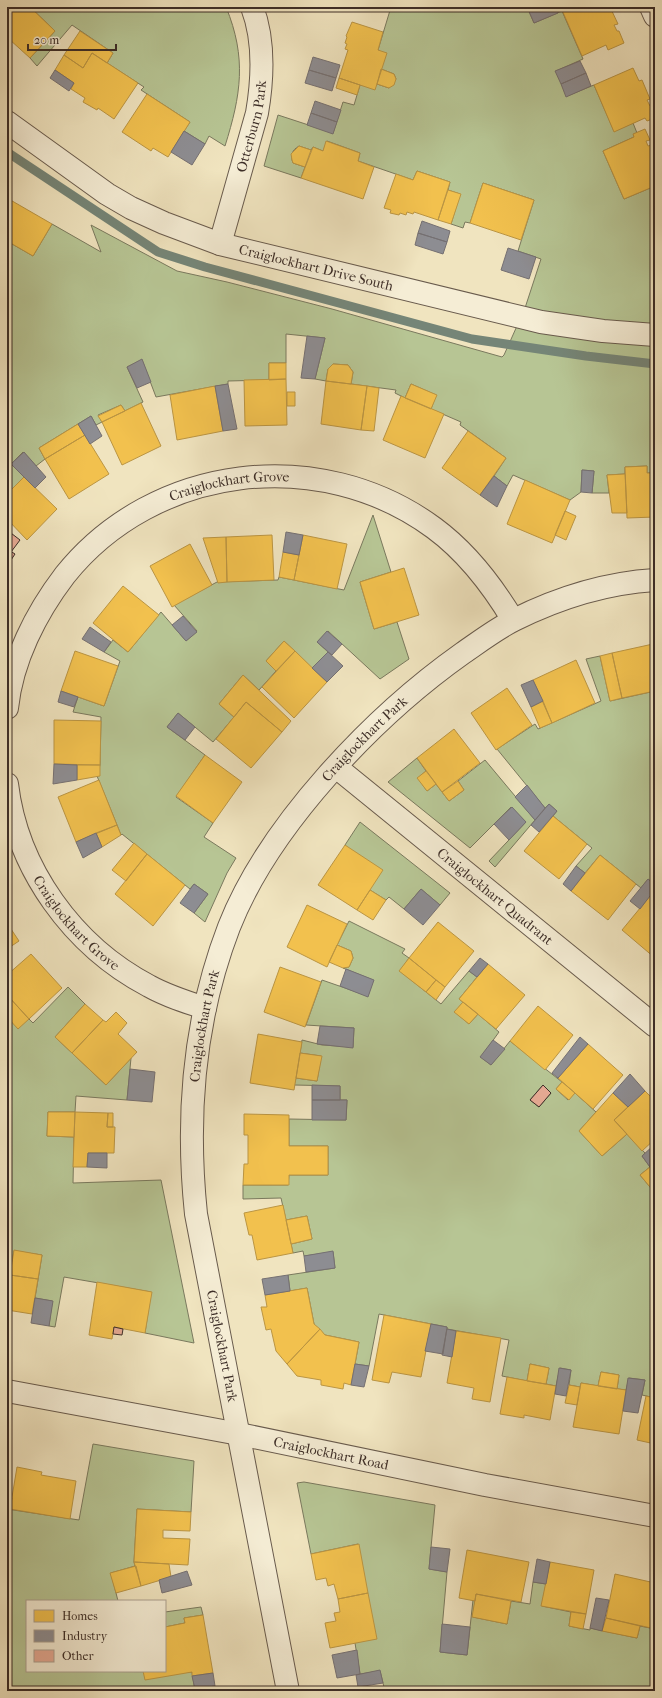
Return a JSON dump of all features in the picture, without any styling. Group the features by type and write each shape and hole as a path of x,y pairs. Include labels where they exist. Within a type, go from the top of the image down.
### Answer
{"street":[{"name":"Otterburn Park","path":"220,244 257,113 261,91 261,43 256,18 252,7"},
{"path":"651,7 655,16"},
{"name":"Craiglockhart Drive South","path":"7,122 102,190 131,208 164,223 220,244 541,322 603,331 655,334"},
{"name":"Craiglockhart Grove","path":"7,708 14,673 24,644 38,616 54,590 73,566 118,525 144,509 172,496 201,486 231,479 277,476 322,480 352,487 381,498 408,511 434,528 458,548 479,569 498,594 513,620"},
{"name":"Craiglockhart Park","path":"288,1691 196,1214 192,1172 192,1102 195,1067 205,1008 217,963 229,927 242,897 285,826 370,730 442,668 513,620 580,593 608,585 655,580"},
{"name":"Craiglockhart Quadrant","path":"336,767 655,1026"},
{"name":"Craiglockhart Grove","path":"7,784 16,824 26,853 40,881 56,907 76,930 98,952 122,970 149,986 176,999 205,1008"},
{"name":"Craiglockhart Road","path":"7,1391 239,1434 485,1485 655,1516"}],"green space":[{"path":"30,7 226,7 237,43 239,76 235,110 225,146 209,136 205,144 184,131 190,122 141,90 144,87 107,63 113,53 72,25 37,66 30,58 55,31"},
{"path":"391,7 527,7 534,23 562,11 583,59 556,71 567,96 594,85 614,131 633,123 637,133 634,137 603,151 624,199 655,186 655,473 647,473 647,466 625,467 625,474 607,475 609,493 592,493 594,471 582,470 581,492 570,500 513,475 507,486 494,476 506,458 460,425 461,422 431,409 436,395 411,384 405,398 395,393 396,390 351,384 353,372 348,365 333,364 328,369 326,381 315,379 325,338 286,334 286,363 269,363 269,380 228,381 228,384 156,397 142,360 127,367 143,402 125,411 121,405 98,415 102,422 96,425 91,416 39,448 45,459 36,466 23,452 11,464 24,477 9,493 7,491 7,241 33,256 52,224 101,252 91,225 177,271 227,282 332,309 502,357 504,355 525,308 541,259 518,251 534,200 483,183 470,223 465,222 463,228 451,224 460,194 448,190 450,182 417,171 413,180 358,161 360,153 327,141 323,151 313,147 311,150 299,146 293,151 293,163 305,167 301,178 264,166 278,115 333,133 343,102 354,105 360,85 377,84 389,88 396,79 394,74 381,69 378,50"},
{"path":"373,515 391,572 360,582 374,629 397,622 409,659 380,679 328,631 317,642 328,652 312,668 284,641 266,661 276,671 259,690 243,675 219,704 234,717 213,742 178,713 167,727 205,755 176,797 213,823 204,837 236,858 227,873 205,922 194,913 208,894 194,884 190,889 122,834 121,835 97,776 100,765 101,717 73,712 78,697 104,706 120,661 104,652 113,640 128,652 161,612 186,641 197,631 174,605 217,582 278,580 279,577 344,590"},
{"path":"600,656 610,701 655,691 655,885 648,879 641,888 600,855 585,873 576,866 592,848 553,816 557,811 549,804 545,808 497,749 535,724 538,729 601,701 586,659"},
{"path":"417,758 426,771 418,778 427,791 436,784 449,801 464,790 458,781 485,760 535,820 495,867 489,861 526,822 511,807 470,848 388,782"},
{"path":"360,822 450,893 440,905 421,889 404,909 389,897 386,900 370,890 345,845"},
{"path":"349,921 405,949 402,953 409,958 400,971 441,1004 469,971 477,977 459,999 463,1002 455,1012 469,1024 478,1014 499,1032 481,1057 491,1065 510,1041 562,1082 556,1089 568,1100 575,1093 596,1112 579,1131 602,1156 627,1134 645,1153 642,1156 650,1167 640,1175 655,1193 655,1398 642,1395 645,1380 629,1378 626,1390 617,1389 619,1375 601,1372 598,1386 581,1383 580,1387 569,1385 571,1370 560,1368 556,1386 546,1384 549,1368 530,1364 527,1381 502,1376 509,1340 447,1329 447,1327 379,1314 369,1366 355,1364 359,1342 325,1335 314,1324 307,1288 290,1291 288,1275 335,1268 333,1252 304,1256 303,1251 293,1253 291,1244 312,1239 307,1216 286,1220 281,1198 243,1199 243,1185 288,1185 289,1175 328,1175 328,1146 289,1146 289,1119 346,1120 347,1100 340,1100 340,1086 294,1085 296,1078 317,1081 321,1056 300,1053 302,1040 322,1045 353,1047 354,1028 306,1025 322,980 368,996 373,980 343,968 349,967 353,958 351,951 337,945","holes":["542,1086 551,1093 539,1107 530,1100"]},
{"path":"68,987 85,1004 55,1037 106,1085 131,1058 127,1100 76,1096 75,1112 48,1112 47,1136 74,1137 73,1183 161,1180 194,1343 145,1333 151,1292 64,1277 55,1327 49,1326 52,1301 35,1298 42,1255 14,1251 11,1269 7,1268 7,1017 29,1019 33,1023"},
{"path":"93,1444 194,1461 191,1512 137,1509 135,1566 111,1573 118,1600 26,1600 26,1672 192,1672 195,1691 7,1691 7,1509 79,1520"},
{"path":"304,1482 435,1505 429,1569 447,1572 440,1652 467,1655 473,1600 475,1601 473,1617 507,1624 511,1601 530,1604 533,1582 546,1584 542,1606 571,1612 569,1626 590,1630 590,1628 637,1638 640,1626 655,1629 655,1691 385,1691 380,1671 360,1674 355,1643 358,1544 311,1554 297,1483"},
{"path":"201,1607 203,1615 184,1618 185,1623 166,1627 166,1612"}],"building: Homes":[{"path":"7,7 30,7 55,31 30,58 9,39 7,42"},
{"path":"569,7 610,7 618,24 614,25 617,31 619,31 624,43 608,50 606,45 582,56 562,10"},
{"path":"352,22 383,32 378,50 387,53 375,90 339,78 348,50 345,49 347,44 345,43 346,36"},
{"path":"80,31 113,53 107,63 92,53 83,68 64,55"},
{"path":"92,53 138,83 114,119 98,108 97,110 83,102 85,98 71,89 74,83 55,70 64,55 83,68"},
{"path":"633,68 639,81 642,80 650,99 647,100 650,106 652,104 655,110 655,118 647,121 645,118 614,132 594,85"},
{"path":"381,69 394,74 396,79 394,85 389,88 377,84"},
{"path":"339,78 360,85 357,95 336,88"},
{"path":"147,94 190,122 168,157 153,148 151,151 122,132"},
{"path":"645,129 650,140 646,141 648,146 652,145 655,153 655,186 624,199 603,151 634,137 633,134"},
{"path":"326,141 360,153 358,161 374,167 363,199 301,178 313,147 323,151"},
{"path":"299,146 311,150 305,167 293,163 292,160 291,154"},
{"path":"417,171 450,182 438,220 414,212 413,214 407,212 406,215 400,213 399,215 390,213 391,210 384,208 396,174 413,180"},
{"path":"483,183 534,200 521,240 470,223"},
{"path":"448,190 461,194 451,224 438,220"},
{"path":"7,198 52,224 33,256 7,241"},
{"path":"269,363 286,363 286,379 269,380"},
{"path":"333,364 348,365 353,372 351,384 326,381 328,369"},
{"path":"286,379 287,425 245,426 244,380"},
{"path":"326,381 367,386 361,430 321,424"},
{"path":"411,384 437,395 431,409 405,398"},
{"path":"215,386 223,431 177,440 170,395"},
{"path":"367,386 379,388 374,431 361,430"},
{"path":"287,392 295,392 295,406 287,406"},
{"path":"401,396 444,414 425,458 383,440"},
{"path":"141,403 161,446 122,465 102,422"},
{"path":"121,405 125,411 102,422 98,416"},
{"path":"78,424 85,435 45,459 39,448"},
{"path":"468,431 506,458 480,495 442,468"},
{"path":"85,435 109,474 69,499 45,459"},
{"path":"647,466 647,473 655,473 655,517 627,518 625,467"},
{"path":"625,474 627,513 612,513 607,475"},
{"path":"24,477 57,509 27,540 7,519 7,494"},
{"path":"525,480 570,500 552,543 507,524"},
{"path":"565,511 576,516 566,540 555,535"},
{"path":"272,535 274,580 227,582 226,537"},
{"path":"303,535 347,544 337,589 294,580"},
{"path":"226,537 227,582 218,583 203,538"},
{"path":"190,544 212,585 172,607 150,566"},
{"path":"283,552 299,555 294,580 279,577"},
{"path":"404,568 419,615 374,629 360,582"},
{"path":"123,586 159,615 128,652 93,623"},
{"path":"284,641 295,651 276,671 266,661"},
{"path":"653,644 655,654 655,691 622,698 612,653"},
{"path":"75,651 118,666 104,706 61,691"},
{"path":"295,651 327,682 294,718 262,687"},
{"path":"612,653 622,698 610,701 600,656"},
{"path":"576,660 595,703 552,723 533,680"},
{"path":"243,675 291,721 282,732 246,702 234,717 219,704"},
{"path":"507,688 532,725 496,750 471,713"},
{"path":"543,701 552,723 540,728 531,707"},
{"path":"246,702 282,732 251,768 216,739"},
{"path":"54,720 101,721 100,765 54,764"},
{"path":"454,729 480,763 442,792 417,758"},
{"path":"205,755 242,782 213,823 176,796"},
{"path":"77,765 100,765 100,776 77,780"},
{"path":"426,771 436,784 427,791 417,778"},
{"path":"99,780 117,825 76,842 58,797"},
{"path":"458,781 464,790 449,801 442,792"},
{"path":"553,816 587,844 559,879 524,851"},
{"path":"117,825 121,835 102,847 96,833"},
{"path":"134,843 147,854 126,881 112,870"},
{"path":"345,845 383,870 357,910 318,885"},
{"path":"147,854 185,885 153,926 115,894"},
{"path":"600,855 636,884 608,920 571,891"},
{"path":"370,890 386,900 373,920 357,910"},
{"path":"650,896 655,900 655,958 622,930"},
{"path":"307,905 347,924 327,967 287,947"},
{"path":"438,922 474,951 445,987 409,958"},
{"path":"7,923 19,941 7,949"},
{"path":"337,945 351,951 353,958 349,967 343,968 329,962"},
{"path":"31,954 62,988 29,1019 7,995 7,975"},
{"path":"409,958 436,980 426,992 399,971"},
{"path":"488,964 525,995 496,1029 459,999"},
{"path":"280,967 321,982 305,1027 264,1012"},
{"path":"436,980 445,987 436,1000 426,992"},
{"path":"9,997 29,1019 18,1029 7,1017 7,999"},
{"path":"463,1002 478,1014 469,1024 454,1012"},
{"path":"85,1004 103,1020 72,1053 55,1037"},
{"path":"538,1006 573,1035 545,1070 510,1041"},
{"path":"116,1012 127,1023 118,1034 137,1052 106,1085 72,1053 103,1020 106,1022"},
{"path":"258,1034 302,1042 294,1090 250,1083"},
{"path":"588,1044 623,1075 593,1109 558,1078"},
{"path":"300,1053 322,1056 317,1081 296,1078"},
{"path":"562,1082 575,1093 569,1100 556,1089"},
{"path":"645,1091 655,1101 655,1139 642,1151 614,1120"},
{"path":"613,1093 628,1107 614,1120 627,1134 602,1156 579,1131"},
{"path":"48,1112 75,1112 74,1137 47,1136"},
{"path":"75,1112 108,1113 107,1127 115,1127 114,1153 88,1153 87,1167 73,1167"},
{"path":"108,1113 113,1113 113,1127 107,1127"},
{"path":"244,1114 289,1115 289,1146 328,1146 328,1175 289,1175 289,1185 243,1185 244,1164 248,1164 248,1135 244,1135"},
{"path":"655,1163 655,1172 650,1167"},
{"path":"650,1167 655,1172 655,1193 640,1175"},
{"path":"283,1205 293,1253 257,1260 252,1235 249,1235 244,1213"},
{"path":"307,1216 312,1239 291,1244 286,1220"},
{"path":"14,1250 42,1255 38,1279 10,1275"},
{"path":"7,1268 11,1269 10,1275 38,1279 32,1314 7,1310"},
{"path":"97,1282 152,1292 145,1333 114,1327 112,1339 89,1335"},
{"path":"307,1288 314,1324 320,1329 287,1364 276,1351 271,1329 266,1330 261,1307 267,1307 265,1295"},
{"path":"384,1315 431,1324 421,1377 392,1372 389,1383 372,1380"},
{"path":"320,1329 325,1335 359,1342 351,1385 344,1383 343,1389 321,1385 321,1380 297,1376 287,1364"},
{"path":"456,1331 501,1338 490,1402 472,1399 474,1388 447,1383"},
{"path":"530,1364 549,1368 546,1384 527,1381"},
{"path":"601,1372 619,1375 617,1389 598,1386"},
{"path":"507,1377 556,1386 550,1420 524,1415 524,1418 500,1414"},
{"path":"581,1383 626,1390 619,1434 573,1427"},
{"path":"569,1385 580,1387 577,1405 565,1403"},
{"path":"646,1396 655,1398 655,1444 637,1440"},
{"path":"17,1467 42,1472 41,1475 76,1481 70,1519 10,1509"},
{"path":"7,1497 12,1498 10,1509 7,1509"},
{"path":"137,1509 191,1512 190,1531 163,1530 163,1538 190,1539 188,1565 134,1562"},
{"path":"359,1544 368,1593 338,1599 334,1584 328,1586 326,1578 316,1580 311,1554"},
{"path":"467,1550 529,1562 521,1602 476,1594 475,1601 459,1598"},
{"path":"134,1562 169,1564 171,1577 141,1586"},
{"path":"550,1562 594,1570 586,1614 541,1606"},
{"path":"136,1566 141,1586 116,1593 110,1573"},
{"path":"615,1574 655,1583 655,1610 651,1628 606,1618"},
{"path":"368,1593 377,1639 330,1648 325,1623 336,1621 334,1613 340,1612 338,1599"},
{"path":"476,1594 511,1601 507,1624 472,1617"},
{"path":"571,1612 586,1614 583,1629 569,1626"},
{"path":"203,1615 213,1673 192,1676 192,1672 145,1680 143,1672 166,1672 166,1627 185,1623 184,1618"},
{"path":"606,1618 640,1626 637,1638 602,1631"}],"building: Industry":[{"path":"533,7 555,7 558,13 534,23 528,9"},
{"path":"313,57 340,65 336,78 309,70"},
{"path":"580,61 586,73 561,84 555,71"},
{"path":"55,70 74,83 69,91 50,78"},
{"path":"309,70 336,78 332,91 305,83"},
{"path":"586,73 591,86 566,97 561,84"},
{"path":"315,101 341,110 337,122 311,113"},
{"path":"311,113 337,122 333,134 307,125"},
{"path":"184,131 205,144 192,165 171,152"},
{"path":"422,221 450,231 447,242 418,233"},
{"path":"418,233 447,242 443,254 415,245"},
{"path":"508,248 536,257 529,279 501,270"},
{"path":"307,336 325,338 315,379 301,378"},
{"path":"142,359 151,382 137,388 127,367"},
{"path":"228,384 237,429 223,431 215,386"},
{"path":"91,416 102,436 90,444 78,424"},
{"path":"24,452 46,477 35,488 11,464"},
{"path":"582,470 594,471 592,493 581,492"},
{"path":"494,476 507,486 497,507 480,495"},
{"path":"286,532 303,535 299,555 283,552"},
{"path":"183,616 197,632 186,641 172,625"},
{"path":"90,627 111,642 104,652 82,639"},
{"path":"327,631 342,644 332,655 317,642"},
{"path":"328,652 343,666 327,682 312,668"},
{"path":"533,680 543,701 531,707 521,685"},
{"path":"61,691 78,697 74,707 58,702"},
{"path":"178,713 195,727 185,740 167,727"},
{"path":"54,764 77,765 77,780 53,784"},
{"path":"527,785 545,808 535,820 515,797"},
{"path":"549,804 557,811 539,832 531,825"},
{"path":"512,807 526,822 509,840 494,824"},
{"path":"96,833 102,847 83,858 76,842"},
{"path":"576,866 585,873 571,891 563,884"},
{"path":"648,879 655,885 655,900 650,896 640,909 630,901"},
{"path":"194,884 208,894 194,913 180,903"},
{"path":"421,889 440,905 423,925 404,909"},
{"path":"480,958 488,964 477,977 469,971"},
{"path":"346,969 374,980 368,997 340,986"},
{"path":"320,1026 354,1028 353,1048 317,1044"},
{"path":"580,1037 588,1044 558,1078 552,1073"},
{"path":"493,1040 505,1049 491,1065 480,1057"},
{"path":"130,1069 155,1072 152,1102 127,1100"},
{"path":"630,1074 645,1091 628,1107 613,1093"},
{"path":"312,1085 340,1086 340,1100 312,1100"},
{"path":"312,1100 347,1100 346,1120 312,1120"},
{"path":"655,1144 655,1163 650,1167 642,1156"},
{"path":"88,1153 107,1153 107,1168 87,1167"},
{"path":"333,1251 335,1268 306,1272 304,1256"},
{"path":"288,1275 290,1291 265,1295 262,1279"},
{"path":"35,1298 53,1301 49,1326 31,1323"},
{"path":"431,1324 447,1327 443,1354 425,1351"},
{"path":"447,1329 456,1331 452,1357 442,1355"},
{"path":"355,1364 369,1366 364,1387 351,1385"},
{"path":"559,1368 571,1370 566,1396 555,1394"},
{"path":"628,1378 645,1380 638,1413 623,1411"},
{"path":"431,1547 450,1549 447,1572 429,1569"},
{"path":"537,1559 550,1562 546,1584 533,1582"},
{"path":"187,1571 192,1585 162,1593 159,1580"},
{"path":"596,1598 609,1600 602,1631 590,1628"},
{"path":"442,1624 470,1627 467,1655 440,1652"},
{"path":"357,1650 360,1674 337,1678 332,1655"},
{"path":"380,1670 383,1683 358,1687 356,1675"},
{"path":"213,1673 215,1686 195,1689 192,1676"},
{"path":"215,1686 216,1691 195,1691 195,1689"}],"building: Other":[{"path":"7,530 20,540 11,552 7,549"},
{"path":"7,549 15,554 7,566"},
{"path":"543,1085 551,1093 539,1107 530,1100"},
{"path":"114,1327 123,1329 122,1335 113,1334"}],"waterway":[{"path":"7,152 158,252 205,267 472,339 586,356 655,364"}]}
